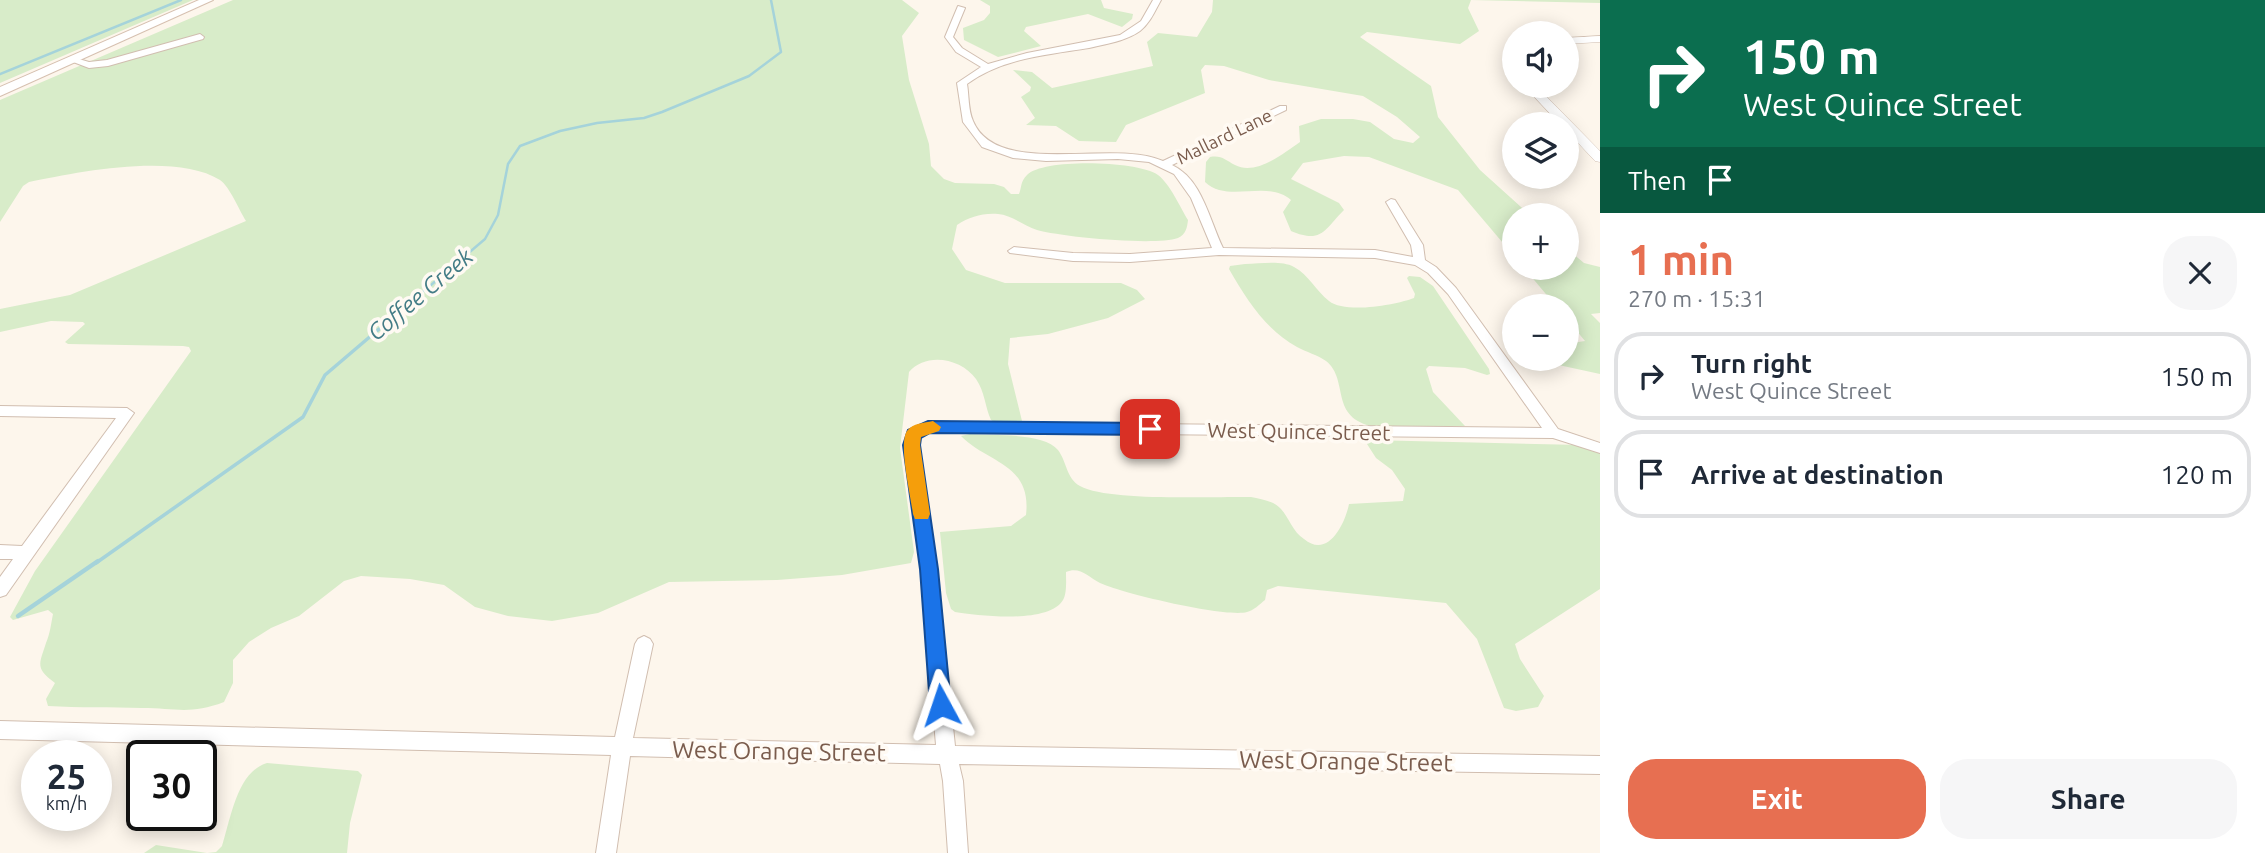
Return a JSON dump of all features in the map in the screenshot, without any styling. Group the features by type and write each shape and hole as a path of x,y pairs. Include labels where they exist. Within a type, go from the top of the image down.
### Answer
{"main road":[{"path":"0,92 208,0"}],"street":[{"path":"1157,0 1143,25 1121,38 986,67 972,74 962,83 965,109 979,142 1009,156 1133,158 1166,164 1180,173 1192,189 1219,251"},
{"path":"961,8 949,37 953,44 986,67"},
{"path":"72,60 89,65 108,63 201,37"},
{"path":"1579,40 1600,39"},
{"path":"1542,98 1600,158"},
{"name":"Mallard Lane","path":"1166,164 1283,108"},
{"path":"1391,202 1417,245 1419,262"},
{"path":"1014,251 1073,257 1130,258 1219,251 1375,254 1419,262 1443,280 1452,291 1553,433"},
{"path":"0,411 127,412 0,590"},
{"name":"West Quince Street","path":"948,755 943,733 929,569 912,445 914,434 928,427 1553,433 1600,448"},
{"path":"0,552 27,553"},
{"path":"606,853 622,747 644,644"},
{"name":"West Orange Street","path":"0,730 948,755 1600,765"},
{"path":"948,755 953,781 958,853"}],"green space":[{"path":"0,0 193,0 0,83"},
{"path":"233,0 902,0 919,13 902,36 909,80 929,144 931,166 944,179 955,183 994,184 1004,187 1011,194 1019,194 1027,175 1052,166 1091,163 1147,170 1158,175 1171,190 1188,220 1187,226 1178,238 1150,241 1108,240 1049,233 998,214 976,216 957,225 952,249 966,270 1005,283 1121,283 1137,290 1145,299 1108,318 1048,334 1010,338 1008,364 1022,421 1019,423 1007,424 991,420 979,384 962,366 934,360 916,366 909,372 900,448 914,552 911,563 842,575 777,580 669,582 598,613 552,621 508,616 475,607 444,585 410,579 361,576 344,581 299,616 271,628 249,642 233,660 233,683 224,702 183,710 48,706 46,699 55,683 44,674 40,661 53,614 48,610 13,620 10,617 35,571 191,351 189,347 183,346 65,342 85,324 83,322 51,321 0,332 0,309 70,295 246,221 231,193 220,180 178,167 153,166 99,170 29,182 23,186 0,222 0,100"},
{"path":"980,0 1101,0 1104,8 1133,14 1132,19 1122,27 1088,14 1026,27 1024,31 1041,46 998,57 964,40 963,28 984,20 990,13 990,6"},
{"path":"1213,0 1471,0 1468,8 1479,31 1460,44 1367,32 1360,37 1431,86 1438,117 1480,170 1517,203 1502,203 1502,242 1458,190 1369,157 1344,156 1303,163 1291,179 1339,203 1344,210 1322,233 1310,236 1291,231 1283,212 1291,200 1281,194 1271,191 1225,191 1205,182 1206,162 1210,157 1221,157 1243,168 1261,165 1300,142 1299,126 1321,119 1370,122 1394,139 1413,143 1420,137 1397,117 1363,96 1269,80 1224,66 1205,65 1201,70 1205,93 1126,125 1116,142 1079,141 1056,126 1026,125 1035,118 1021,97 1030,91 1031,87 1013,70 1032,72 1052,88 1153,66 1147,42 1158,33 1197,37 1212,12"},
{"path":"1471,0 1600,0 1600,3"},
{"path":"1579,259 1600,267 1600,313 1591,314 1600,323 1600,374 1579,369 1579,342 1585,341 1579,334 1579,294 1546,294 1534,280 1579,280"},
{"path":"1277,263 1294,267 1329,301 1346,307 1383,305 1414,298 1415,294 1407,278 1409,276 1420,277 1433,286 1489,369 1490,374 1487,375 1465,368 1429,366 1426,369 1433,392 1465,426 1375,427 1351,416 1345,407 1333,369 1326,361 1297,347 1275,332 1250,303 1229,269 1230,266"},
{"path":"970,434 1030,438 1051,444 1058,450 1075,483 1094,491 1137,496 1251,497 1267,501 1281,509 1300,536 1313,544 1321,545 1328,542 1339,529 1349,504 1403,501 1405,489 1392,470 1376,458 1367,444 1369,440 1581,445 1600,451 1600,589 1515,644 1520,659 1544,696 1538,707 1516,711 1504,708 1477,639 1446,603 1278,586 1267,590 1265,600 1256,607 1236,613 1174,604 1129,593 1100,583 1076,570 1066,572 1063,600 1044,613 1013,616 955,612 951,609 946,593 940,532 1011,526 1026,515 1026,498 1015,474 961,436"},
{"path":"267,763 358,771 362,775 350,823 347,853 207,853 216,852 222,846 237,797 242,786 257,768"},
{"path":"156,845 207,853 144,853"}],"waterway":[{"path":"0,74 181,0"},
{"name":"Coffee Creek","path":"377,331 485,239 498,215 508,164 520,146 560,131 597,123 644,118 749,76 781,52 771,0"},
{"name":"Coffee Creek","path":"96,563 303,417 325,375 379,329"},
{"name":"Coffee Creek","path":"18,616 98,561"}],"slow traffic":[{"path":"922,514 912,445 914,434 920,429 933,427"}],"route":[{"path":"941,705 929,569 912,445 914,434 928,427 1150,429"}]}
